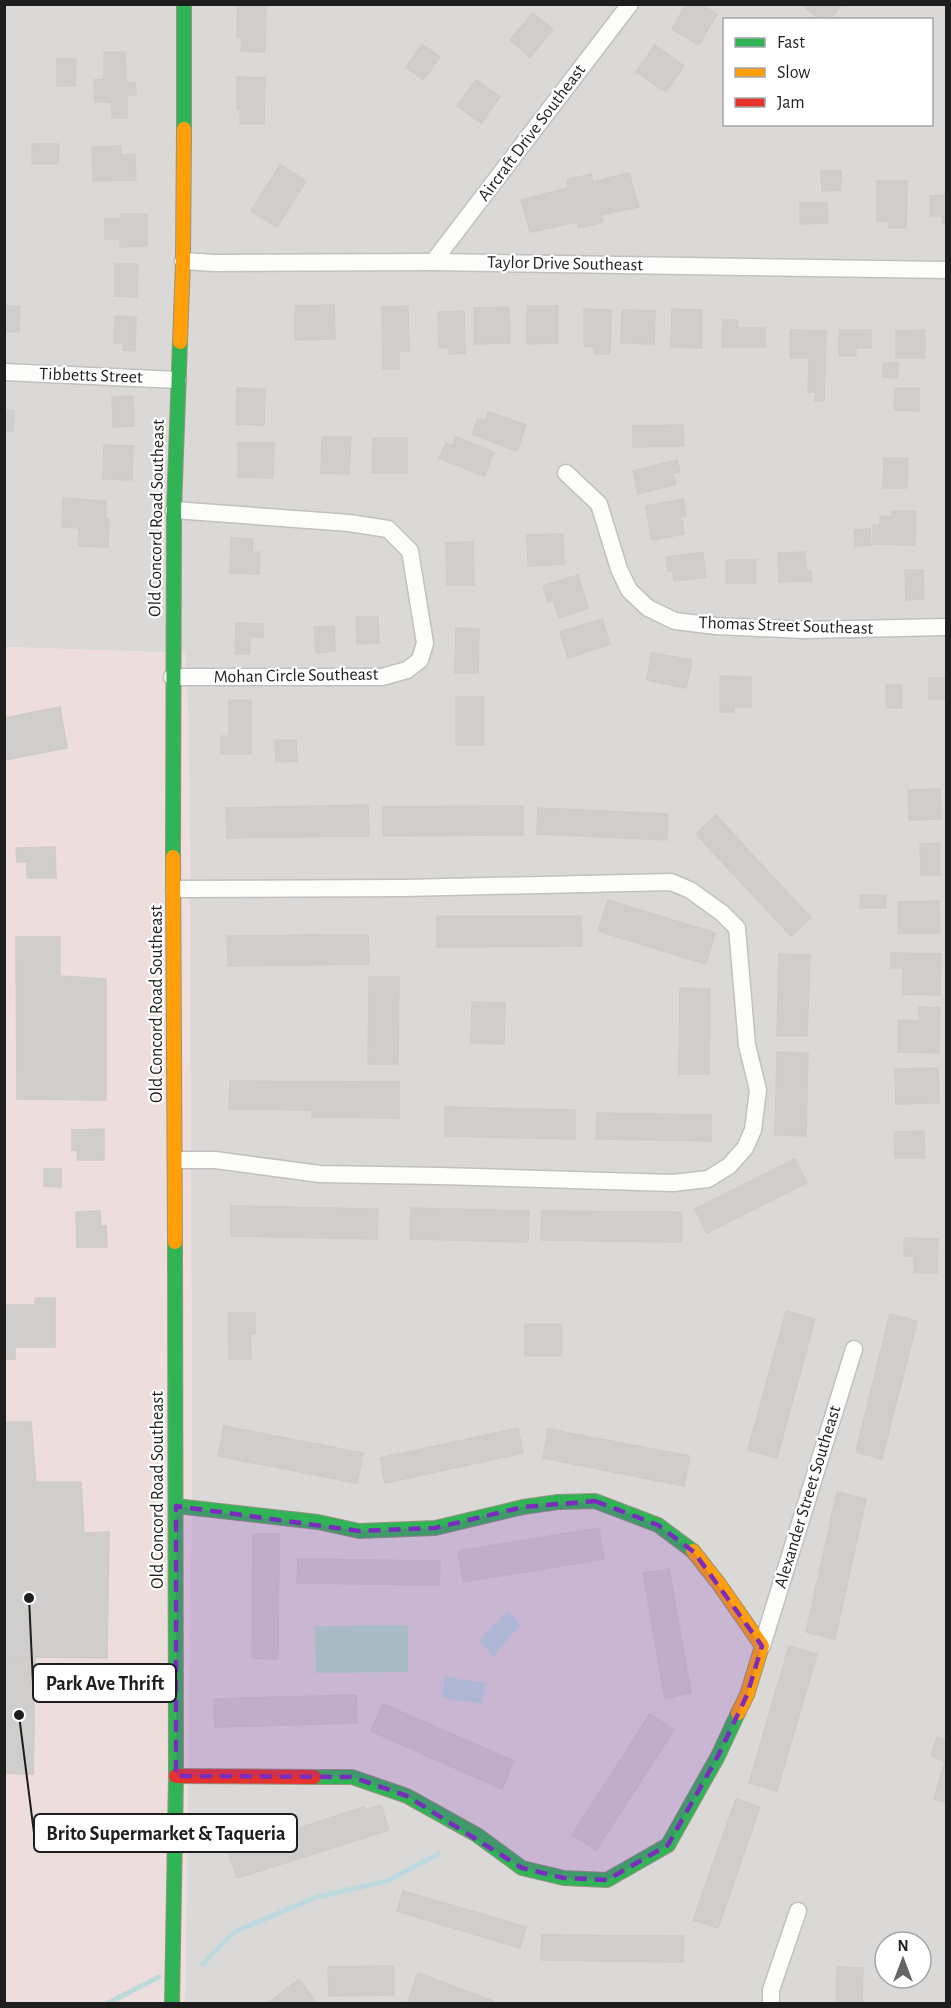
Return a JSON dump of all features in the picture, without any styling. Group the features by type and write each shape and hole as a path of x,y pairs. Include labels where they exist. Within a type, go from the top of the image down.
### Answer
{"street":[{"name":"Old Concord Road Southeast","path":"172,2004 176,1776 176,1160 172,677 174,510 183,261 184,4"},
{"name":"Aircraft Drive Southeast","path":"433,262 630,4"},
{"name":"Taylor Drive Southeast","path":"183,261 215,263 433,262 946,270"},
{"name":"Tibbetts Street","path":"4,372 178,380"},
{"name":"Thomas Street Southeast","path":"566,472 599,504 619,568 629,590 648,608 675,621 716,626 805,630 946,627"},
{"name":"Mohan Circle Southeast","path":"172,677 382,676 407,670 420,660 425,643 410,551 388,529 349,523 174,510"},
{"path":"174,889 403,888 671,882 690,890 722,913 737,928 747,1045 758,1089 753,1130 745,1148 729,1166 708,1179 673,1183 320,1174 214,1160 176,1160"},
{"name":"Alexander Street Southeast","path":"762,1646 854,1349"},
{"path":"176,1506 318,1522 359,1530 435,1528 523,1507 558,1502 595,1501 658,1525 694,1552 762,1646 747,1695 718,1756 668,1845 607,1880 564,1878 522,1868 477,1835 407,1796 352,1778 176,1776"},
{"path":"771,2004 771,1990 798,1911"}],"highlighted area":[{"path":"595,1501 658,1525 694,1552 762,1646 747,1695 718,1756 668,1845 607,1880 564,1878 522,1868 407,1796 352,1777 176,1776 176,1506 359,1531 435,1528 523,1507"}],"shaded area":[{"path":"5,5 946,5 946,2003 185,2003 192,1486 189,726 184,653 5,647"},
{"path":"5,647 185,653 189,726 192,1486 185,2003 5,2004"}],"green space":[{"path":"408,1625 408,1672 316,1673 315,1626"}],"water":[{"path":"508,1611 520,1625 493,1657 479,1640"},
{"path":"445,1677 485,1683 482,1704 442,1698"}],"building":[{"path":"238,4 266,4 265,52 241,51 242,37 237,37"},
{"path":"686,4 700,4 717,14 699,45 672,29"},
{"path":"805,4 842,4 832,18 818,18 803,6"},
{"path":"533,13 553,29 530,57 510,40"},
{"path":"422,44 440,57 423,80 406,67"},
{"path":"655,45 684,66 666,92 636,72"},
{"path":"104,52 125,52 126,83 135,83 136,95 127,95 127,118 112,118 111,102 95,102 94,80 104,79"},
{"path":"57,59 76,59 75,86 57,86"},
{"path":"237,77 265,78 264,124 240,124 240,110 237,109"},
{"path":"476,80 500,97 481,123 457,106"},
{"path":"32,144 59,144 58,164 32,164"},
{"path":"121,146 121,155 135,154 136,180 93,181 92,147"},
{"path":"280,165 306,181 277,227 251,211"},
{"path":"821,171 841,171 841,190 822,191"},
{"path":"629,173 639,207 601,215 603,222 579,228 577,222 530,232 521,200 568,188 567,180 591,174 593,182"},
{"path":"877,181 907,181 906,228 889,228 889,221 877,221"},
{"path":"946,195 946,224 942,224 942,216 930,216 930,196"},
{"path":"800,203 827,203 828,223 800,224"},
{"path":"121,214 147,214 147,246 120,247 120,239 105,239 105,219 122,219"},
{"path":"115,264 138,264 137,297 115,296"},
{"path":"334,305 335,339 295,340 295,306"},
{"path":"4,306 20,306 19,332 4,332"},
{"path":"408,306 409,351 399,351 399,369 383,369 382,307"},
{"path":"527,306 558,306 558,343 527,344"},
{"path":"509,307 510,343 474,344 474,308"},
{"path":"584,309 611,310 610,354 595,354 595,347 584,346"},
{"path":"672,309 702,310 702,348 671,347"},
{"path":"622,310 655,311 654,344 621,343"},
{"path":"464,311 465,353 449,354 449,347 439,348 438,312"},
{"path":"115,316 136,317 135,351 123,350 123,343 114,343"},
{"path":"723,320 738,320 738,328 765,328 765,347 722,347"},
{"path":"790,330 826,331 824,401 815,401 816,392 808,392 809,358 790,358"},
{"path":"839,330 871,330 871,348 856,348 856,356 839,356"},
{"path":"925,330 925,358 896,358 896,331"},
{"path":"883,363 898,363 898,378 883,377"},
{"path":"237,388 265,389 264,425 236,424"},
{"path":"895,388 919,388 919,411 894,410"},
{"path":"133,396 134,426 113,427 112,397"},
{"path":"4,410 14,411 13,431 4,431"},
{"path":"488,412 526,425 517,451 472,434 478,419 485,421"},
{"path":"683,425 684,446 633,447 633,426"},
{"path":"322,437 351,437 349,474 321,473"},
{"path":"456,437 494,452 484,476 439,458 446,443 453,446"},
{"path":"373,438 407,438 407,473 372,473"},
{"path":"238,443 274,443 273,478 238,477"},
{"path":"104,445 133,446 132,480 103,479"},
{"path":"884,458 908,458 907,488 883,488"},
{"path":"677,460 680,472 673,474 676,484 638,494 633,471"},
{"path":"63,498 106,501 106,519 109,519 108,547 78,546 79,528 62,527"},
{"path":"683,499 686,516 681,517 684,534 652,540 646,506"},
{"path":"892,511 916,511 915,545 873,544 873,525 880,525 880,516 892,517"},
{"path":"870,529 871,545 855,546 854,530"},
{"path":"563,534 564,564 528,566 527,535"},
{"path":"231,538 253,539 252,552 260,552 259,574 230,573"},
{"path":"473,542 474,585 447,585 446,543"},
{"path":"703,552 706,577 674,581 673,571 668,571 666,557"},
{"path":"805,552 806,571 811,571 812,581 779,582 778,553"},
{"path":"726,560 756,560 756,583 726,583"},
{"path":"905,570 923,570 924,599 906,600"},
{"path":"578,575 588,608 559,618 553,600 548,602 543,586"},
{"path":"356,617 378,617 379,643 357,644"},
{"path":"602,619 610,644 568,658 560,632"},
{"path":"236,623 263,624 263,637 250,637 250,654 235,654"},
{"path":"334,626 335,651 316,653 314,627"},
{"path":"456,628 479,629 478,673 455,673"},
{"path":"652,653 692,660 686,688 647,680"},
{"path":"720,676 751,677 751,707 734,707 734,712 720,712"},
{"path":"929,678 946,678 946,699 929,699"},
{"path":"886,685 902,685 902,708 886,708"},
{"path":"456,697 484,697 484,745 456,745"},
{"path":"229,700 251,700 251,754 221,754 221,736 229,736"},
{"path":"60,707 67,748 4,760 4,718"},
{"path":"275,740 296,740 297,761 276,762"},
{"path":"940,789 941,819 909,820 908,790"},
{"path":"368,805 369,836 227,838 226,808"},
{"path":"523,806 523,835 383,836 383,807"},
{"path":"538,808 668,814 667,840 537,834"},
{"path":"716,815 811,918 791,936 696,834"},
{"path":"940,843 940,875 921,875 920,844"},
{"path":"55,847 56,878 27,878 27,862 17,862 16,848"},
{"path":"860,895 886,895 886,908 860,908"},
{"path":"608,900 715,933 706,964 598,931"},
{"path":"939,901 940,933 898,933 898,902"},
{"path":"437,916 581,916 582,946 437,947"},
{"path":"368,935 369,964 228,966 227,936"},
{"path":"16,937 60,937 60,976 106,979 106,1100 17,1099"},
{"path":"891,953 941,954 940,995 903,994 903,968 891,968"},
{"path":"779,954 810,955 807,1036 777,1036"},
{"path":"369,977 399,977 398,1064 368,1064"},
{"path":"680,988 710,989 709,1074 679,1074"},
{"path":"472,1002 505,1003 504,1044 471,1043"},
{"path":"919,1007 940,1008 939,1053 898,1052 898,1020 919,1021"},
{"path":"777,1052 808,1053 806,1136 775,1135"},
{"path":"938,1068 939,1103 896,1104 895,1069"},
{"path":"230,1081 399,1082 399,1118 312,1117 312,1110 229,1109"},
{"path":"445,1107 575,1110 575,1139 445,1136"},
{"path":"597,1113 711,1115 711,1141 596,1139"},
{"path":"104,1129 104,1160 78,1160 77,1150 72,1150 72,1130"},
{"path":"924,1131 925,1158 895,1158 894,1132"},
{"path":"795,1159 807,1183 707,1233 695,1209"},
{"path":"44,1169 61,1169 61,1187 44,1186"},
{"path":"231,1206 378,1209 377,1239 231,1236"},
{"path":"411,1208 529,1211 528,1242 410,1239"},
{"path":"100,1211 101,1226 106,1226 107,1247 77,1247 76,1212"},
{"path":"542,1211 682,1212 682,1242 541,1240"},
{"path":"904,1238 938,1239 937,1273 914,1273 914,1256 904,1256"},
{"path":"35,1298 55,1298 55,1347 15,1347 15,1359 4,1359 4,1305 35,1305"},
{"path":"786,1311 815,1319 777,1458 748,1450"},
{"path":"228,1313 255,1313 255,1334 250,1334 251,1359 229,1359"},
{"path":"890,1314 917,1321 882,1459 856,1452"},
{"path":"525,1324 562,1324 562,1356 525,1356"},
{"path":"4,1422 31,1422 36,1482 81,1482 84,1533 109,1532 107,1658 35,1657 33,1774 4,1773"},
{"path":"224,1426 363,1453 357,1483 218,1456"},
{"path":"518,1428 523,1453 385,1483 380,1458"},
{"path":"548,1429 690,1456 684,1486 543,1458"},
{"path":"837,1492 866,1499 835,1639 806,1632"},
{"path":"599,1528 604,1559 463,1582 458,1551"},
{"path":"253,1534 279,1534 278,1659 252,1658"},
{"path":"298,1559 440,1561 439,1585 297,1583"},
{"path":"669,1569 691,1693 665,1698 643,1573"},
{"path":"789,1646 817,1654 777,1791 749,1783"},
{"path":"4,1657 35,1657 33,1774 4,1773"},
{"path":"356,1695 357,1723 215,1727 214,1699"},
{"path":"383,1704 514,1761 502,1789 371,1731"},
{"path":"650,1714 674,1730 596,1850 572,1835"},
{"path":"937,1737 946,1741 946,1802 934,1799 945,1761 931,1756"},
{"path":"736,1799 760,1807 718,1928 693,1920"},
{"path":"381,1805 389,1830 237,1878 228,1851 364,1807 365,1810"},
{"path":"403,1891 526,1927 520,1948 397,1911"},
{"path":"542,1935 684,1936 683,1962 541,1960"},
{"path":"394,1966 394,1995 329,1996 328,1967"},
{"path":"837,1967 863,1968 862,2004 836,2004"},
{"path":"418,1973 493,2001 492,2004 413,2004 408,2001"},
{"path":"299,1979 317,2003 267,2004"}],"waterway":[{"path":"203,1964 234,1932 317,1897 387,1881 438,1854"},
{"path":"106,2004 159,1977"}],"traffic: fast":[{"path":"184,4 184,129"},
{"path":"173,857 174,510 180,342"},
{"path":"172,2004 176,1776 175,1242"},
{"path":"176,1506 318,1522 359,1531 435,1528 523,1507 558,1502 595,1501 658,1525 693,1551"},
{"path":"314,1777 352,1777 407,1796 477,1835 522,1868 564,1878 607,1880 668,1845 718,1756 738,1713"}],"traffic: slow":[{"path":"180,342 184,129"},
{"path":"173,857 175,1242"},
{"path":"693,1551 762,1646 747,1695 738,1713"}],"traffic: jam":[{"path":"176,1776 314,1777"}],"place":[{"name":"Park Ave Thrift","path":"29,1598"},
{"name":"Brito Supermarket & Taqueria","path":"19,1715"}]}
